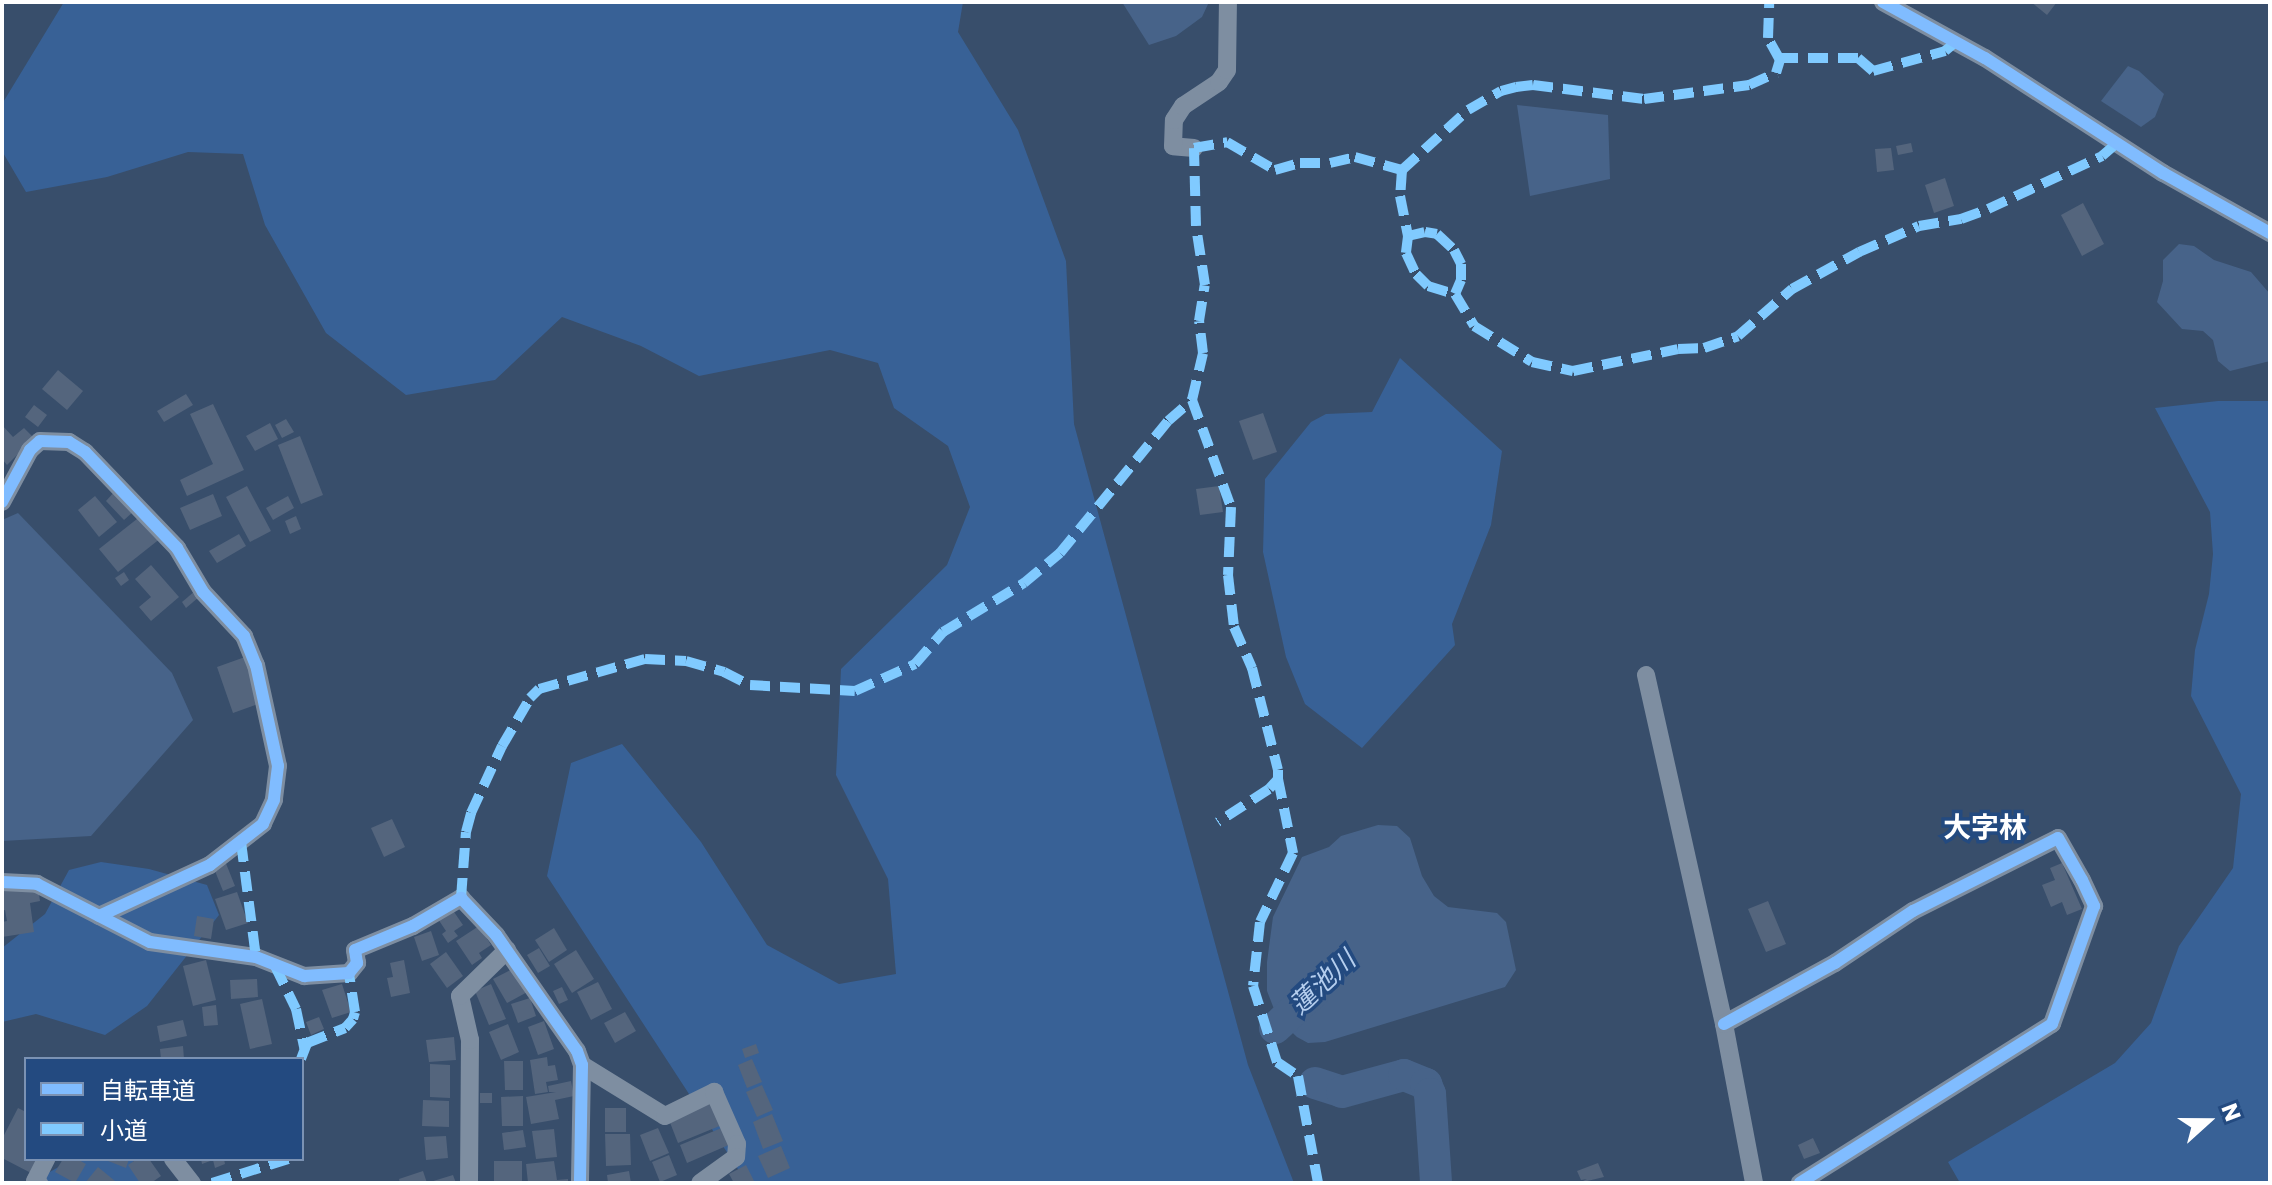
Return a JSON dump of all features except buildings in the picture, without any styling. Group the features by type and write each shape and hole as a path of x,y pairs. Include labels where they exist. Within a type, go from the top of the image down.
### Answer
{"street":[{"path":"1194,148 1173,146 1174,120 1183,106 1219,82 1227,70 1228,2"},
{"path":"1883,2 1985,58 2163,173 2270,233"},
{"path":"2,502 30,450 40,441 69,442 85,452 177,548 203,592 244,636 256,665 278,766 274,800 263,824 210,865 99,916"},
{"path":"1646,675 1724,1024 1754,1183"},
{"path":"1724,1024 1835,963 1913,911 2058,838 2082,880 2094,906 2052,1024 1800,1183"},
{"path":"2,882 37,884 150,942 256,957 304,976 349,973 357,963 355,950 413,926 461,898 507,950 577,1051 582,1065 580,1183"},
{"path":"469,1183 470,1040 460,996 507,950"},
{"path":"582,1065 665,1116 714,1092 737,1144 736,1157 700,1183"},
{"path":"39,1183 35,1181 45,1161"},
{"path":"175,1161 192,1183"}],"shaded area":[{"path":"64,2 963,2 958,32 1018,130 1066,261 1074,424 1248,1065 1294,1183 747,1183 547,876 571,763 622,744 701,842 767,945 839,984 896,974 888,879 836,775 841,669 947,565 970,507 948,446 894,408 878,363 830,350 699,376 641,346 562,317 495,380 406,395 326,333 265,225 243,154 188,152 107,177 26,192 2,151 2,104"},
{"path":"1400,358 1502,451 1491,525 1452,624 1455,645 1362,748 1305,704 1286,657 1263,552 1265,479 1311,422 1326,414 1372,412"},
{"path":"2218,401 2270,401 2270,1183 1960,1183 1948,1162 2115,1063 2151,1023 2179,946 2233,868 2241,794 2191,696 2195,650 2209,594 2213,554 2210,512 2155,408"},
{"path":"101,862 149,869 207,885 219,915 147,1006 105,1035 36,1014 2,1022 2,948 45,914 69,870"},
{"path":"69,1161 133,1161 154,1183 30,1183"}],"water":[{"path":"1122,2 1209,2 1202,17 1176,36 1149,45"},
{"path":"2128,66 2139,71 2164,94 2155,117 2141,127 2101,101"},
{"path":"1517,105 1608,115 1610,179 1530,196"},
{"path":"2179,244 2194,246 2214,260 2251,272 2270,294 2270,361 2230,371 2218,361 2213,340 2203,331 2182,329 2157,302 2163,281 2163,260"},
{"path":"18,513 172,673 193,720 91,836 2,841 2,520"},
{"path":"1378,825 1397,826 1410,838 1422,876 1434,896 1448,907 1497,913 1506,922 1516,970 1505,987 1325,1042 1308,1043 1278,1019 1267,991 1273,917 1302,857 1329,847 1341,836"}],"waterway":[{"name":"蓮池川","path":"1275,1028 1314,992"},
{"name":"蓮池川","path":"1315,1083 1342,1092 1404,1075 1426,1084 1430,1094 1436,1183"}],"marked path":[{"path":"461,898 466,832 471,813 502,746 530,698 539,689 645,659 686,661 724,672 750,685 855,691 915,664 943,632 1024,583 1060,553 1168,421 1192,400 1203,353 1199,321 1205,285 1196,226 1194,148 1227,142 1275,170 1300,163 1330,163 1355,157 1402,170 1468,110 1501,91 1516,87 1533,85 1644,99 1749,85 1776,73 1780,60 1768,38 1769,2"},
{"path":"1778,58 1858,58 1873,71 1945,51 1957,41"},
{"path":"1402,170 1400,196 1408,236 1425,232 1437,234 1454,250 1461,264 1461,280 1455,294 1474,326 1532,362 1573,371 1678,349 1704,348 1738,336 1792,289 1859,252 1919,226 1961,219 1988,209 2102,156 2118,142"},
{"path":"1408,236 1406,253 1416,274 1428,286 1455,294"},
{"path":"1192,400 1231,507 1228,575 1234,627 1252,668 1278,770 1278,779 1269,789 1218,822"},
{"path":"1278,779 1293,853 1260,922 1253,986 1277,1062 1298,1076 1318,1183"},
{"path":"241,842 256,957"},
{"path":"275,966 296,1009 304,1048"},
{"path":"302,1057 307,1043 345,1028 353,1019 355,1012 349,973"},
{"path":"212,1183 282,1161"}],"cycle path":[{"path":"1883,2 1985,58 2163,173 2270,233"},
{"path":"2,502 30,450 40,441 69,442 85,452 177,548 203,592 244,636 256,665 278,766 274,800 263,824 210,865 99,916"},
{"path":"1724,1024 1835,963 1913,911 2058,838 2082,880 2094,906 2052,1024 1800,1183"},
{"path":"2,882 37,884 150,942 256,957 304,976 349,973 357,963 355,950 413,926 461,898 496,935 577,1051 582,1065 580,1183"}],"district":[{"name":"大字林","path":"1985,828"}]}
